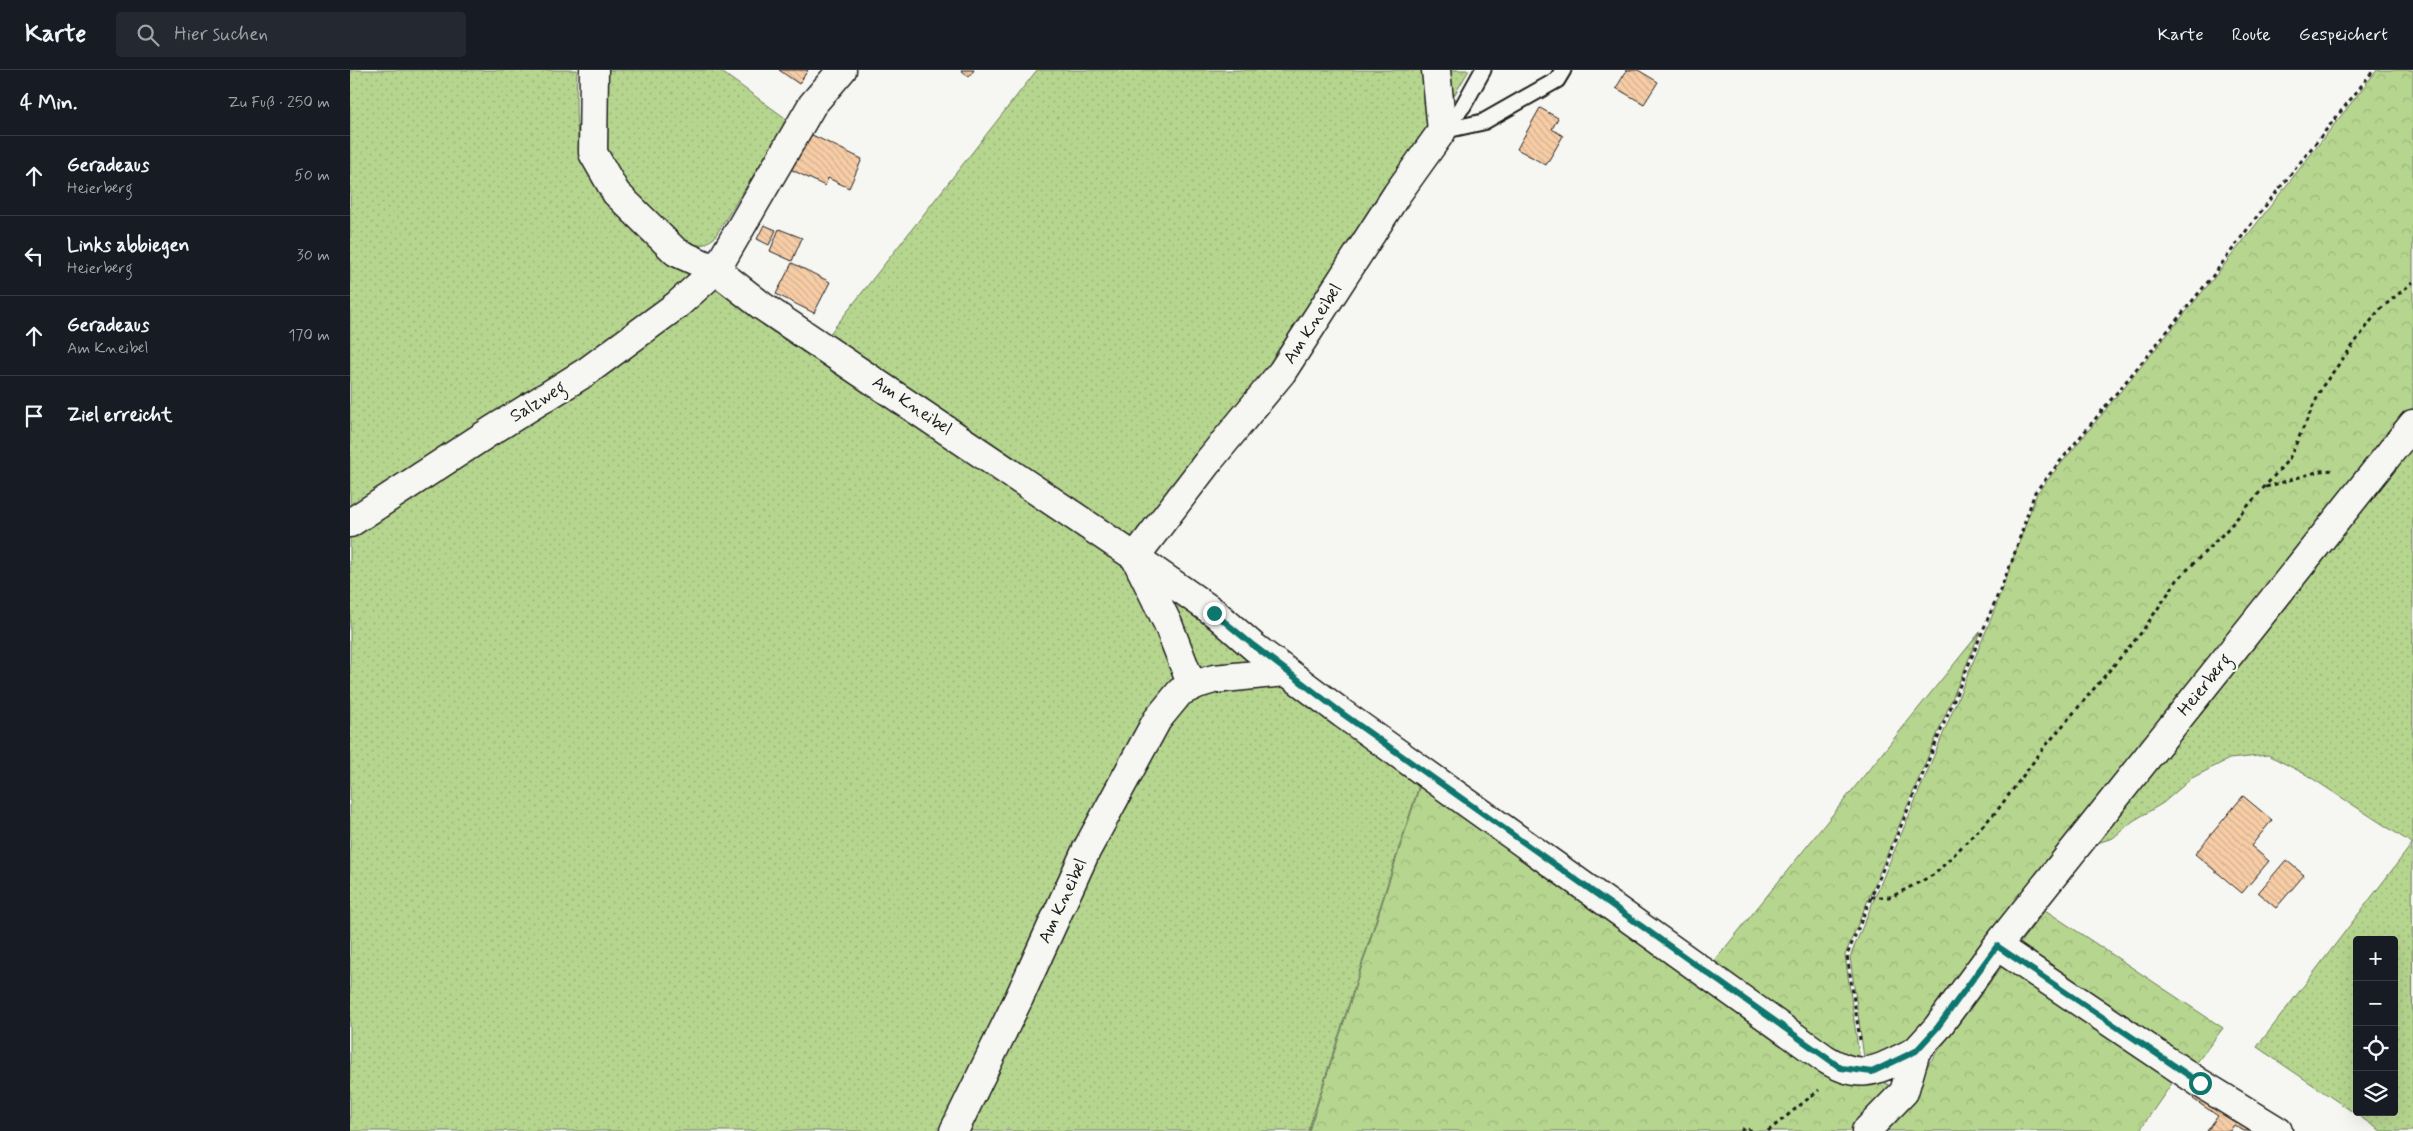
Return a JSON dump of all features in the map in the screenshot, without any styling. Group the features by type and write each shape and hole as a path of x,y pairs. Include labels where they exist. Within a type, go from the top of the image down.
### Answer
{"street":[{"name":"Am Kneibel","path":"594,70 593,153 616,192 676,252 716,270 762,306 1135,557 1214,613 1286,672 1824,1058 1841,1068 1872,1072 1916,1051"},
{"path":"716,270 812,105 842,70"},
{"path":"1436,70 1442,131"},
{"name":"Am Kneibel","path":"1135,557 1178,499 1282,372 1397,194 1442,131"},
{"name":"Salzweg","path":"350,523 586,372 677,305 716,270"},
{"name":"Heierberg","path":"1866,1131 1904,1092 1916,1051 1937,1028 1997,946 2095,821 2373,477 2413,424"},
{"name":"Am Kneibel","path":"1135,557 1168,624 1192,686"},
{"name":"Am Kneibel","path":"954,1131 1096,834 1157,720 1180,692 1192,686 1214,679 1286,672"},
{"path":"1997,946 2200,1083 2278,1131"}],"lane":[{"path":"1442,131 1463,106 1483,70"},
{"path":"1442,131 1483,122 1557,80 1563,70"}],"path":[{"path":"1862,1072 1857,1011 1847,955 2012,561 2035,492 2212,277 2255,219 2374,70"},
{"path":"1871,897 1891,897 1935,874 1996,812 2054,735 2141,633 2178,579 2266,487 2289,458 2322,387 2379,310 2413,282"},
{"path":"2266,487 2320,471 2356,469 2373,477"},
{"path":"1768,1131 1817,1090 1825,1092"},
{"path":"1741,1131 1744,1128 1753,1131"}],"green space":[{"path":"350,70 577,70 577,125 583,157 594,181 608,203 626,223 646,242 668,258 736,300 1136,572 1185,696 1272,677 1421,779 1308,1131 350,1131"},
{"path":"605,70 719,70 788,120 714,238 705,244 691,246 626,190 603,143"},
{"path":"1037,70 1431,70 1434,128 1276,370 1128,542 828,336"},
{"path":"1444,70 1469,70 1449,104"},
{"path":"2377,70 2413,70 2413,422 1905,1088 1865,1065 1850,957 1991,619 2037,493 2214,278"},
{"path":"2413,427 2413,844 2307,775 2268,755 2229,759 2192,778 2163,803 2133,821 2113,838 2094,844"},
{"path":"1161,594 1273,665 1196,673"},
{"path":"1980,632 1845,955 1860,1063 1789,1020 1712,964"},
{"path":"1422,779 1859,1069 1900,1091 1862,1131 1309,1131"},
{"path":"2412,844 2413,1131 2381,1131 2359,1116 2398,1116 2398,936 2353,936 2353,1112 2257,1047"},
{"path":"2045,910 2223,1028 2188,1074 2181,1070 2139,1131 1869,1131 1917,1079"}],"building":[{"path":"779,70 808,70 799,84"},
{"path":"961,70 974,70 969,77"},
{"path":"1627,70 1638,70 1658,82 1644,104 1616,88"},
{"path":"1540,108 1558,118 1552,129 1563,136 1546,165 1517,149"},
{"path":"806,132 862,159 849,188 828,178 825,186 788,168"},
{"path":"764,225 776,230 769,245 757,239"},
{"path":"779,229 802,238 792,261 770,251"},
{"path":"792,263 830,282 814,313 776,294"},
{"path":"2243,796 2272,820 2251,846 2269,861 2242,893 2195,854"},
{"path":"2286,860 2304,875 2276,908 2258,893"},
{"path":"2202,1086 2268,1131 2244,1131 2234,1125 2230,1131 2207,1131 2218,1116 2193,1099"}],"route":[{"path":"1214,613 1286,672 1343,714 1824,1058 1841,1068 1872,1072 1916,1051 1937,1028 1997,946 2200,1083"}]}
